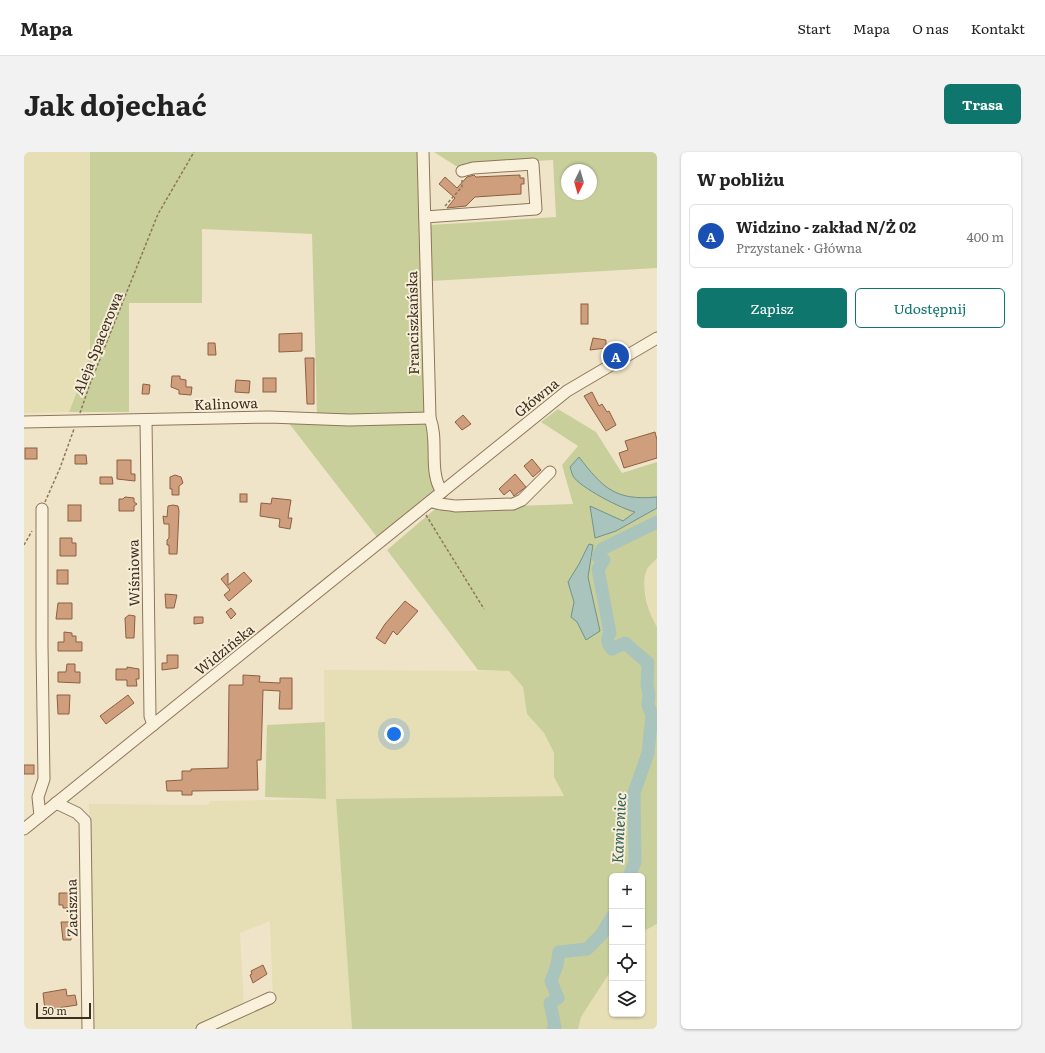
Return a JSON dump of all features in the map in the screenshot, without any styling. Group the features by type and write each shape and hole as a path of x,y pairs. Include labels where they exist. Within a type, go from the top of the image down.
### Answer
{"street":[{"name":"Franciszkańska","path":"423,152 430,216 430,418 433,429 436,479 442,492"},
{"path":"430,216 536,209 533,164 462,170"},
{"name":"Główna","path":"442,492 567,391 657,338"},
{"name":"Kalinowa","path":"24,422 269,417 349,420 430,418"},
{"name":"Wiśniowa","path":"146,420 150,716 153,725"},
{"path":"431,501 437,504 446,503 455,506 513,504 522,500 550,472"},
{"name":"Widzińska","path":"24,829 442,492"},
{"path":"40,816 38,798 44,779 42,509"},
{"name":"Zaciszna","path":"56,803 77,813 85,822 88,1029"},
{"path":"202,1029 270,998"}],"path":[{"name":"Aleja Spacerowa","path":"42,509 60,468 90,384 158,214 194,152"},
{"path":"430,216 462,187 462,170"},
{"path":"422,509 484,609"},
{"path":"24,545 34,528"}],"shaded area":[{"path":"24,152 90,152 90,358 69,412 24,413"},
{"path":"657,558 657,627 651,617 644,588 646,571"},
{"path":"324,670 509,671 523,687 527,714 544,733 554,753 554,777 564,796 336,799 352,1029 212,1029 273,1001 270,921 240,933 244,1005 197,1029 91,1029 89,804 208,805 210,801 325,799"},
{"path":"657,924 657,1029 578,1029 581,1017 609,974 609,1017 645,1017 645,930"}],"green space":[{"path":"90,152 419,152 426,414 317,415 312,234 202,229 202,303 129,303 129,412 69,412 90,358"},
{"path":"434,152 657,152 657,268 431,281 430,225 556,217 553,160 456,166"},
{"path":"558,409 596,432 622,473 657,462 657,558 647,570 644,586 648,607 657,627 657,924 645,930 645,873 609,873 609,974 581,1017 578,1029 352,1029 336,799 564,796 554,777 554,753 544,733 527,714 523,687 509,671 478,670 387,550 435,509 573,504 562,465 578,446 541,422"},
{"path":"288,422 426,422 429,427 436,491 377,537"},
{"path":"325,722 326,799 265,797 267,725"}],"water":[{"path":"579,457 595,477 611,490 630,497 657,497 657,508 616,531 595,538 590,506 623,521 635,512 601,497 577,481 573,476 570,467"},
{"path":"589,544 593,545 588,577 600,631 586,640 577,622 571,617 574,602 568,582"}],"building":[{"path":"474,175 476,177 520,175 520,178 524,178 524,184 521,184 521,194 475,197 466,206 447,208 455,198 439,184 445,177 457,188 467,177"},
{"path":"581,304 588,304 588,324 581,324"},
{"path":"302,333 302,351 279,352 279,334"},
{"path":"593,338 606,340 606,348 590,350"},
{"path":"208,343 215,343 216,355 208,355"},
{"path":"305,358 314,358 314,404 307,404"},
{"path":"172,376 180,376 180,379 186,380 186,387 192,387 191,395 179,394 179,390 171,387"},
{"path":"263,378 276,378 276,392 263,392"},
{"path":"236,380 250,381 249,393 235,392"},
{"path":"143,384 150,385 149,394 142,394"},
{"path":"592,392 599,406 602,404 607,412 609,411 616,425 606,431 584,396"},
{"path":"463,415 471,424 462,430 455,422"},
{"path":"655,432 657,440 657,458 624,468 619,453 628,450 625,441"},
{"path":"25,448 37,448 37,459 25,459"},
{"path":"75,455 86,455 87,464 75,464"},
{"path":"532,459 541,470 533,477 524,466"},
{"path":"117,460 131,460 131,474 135,474 135,481 117,479"},
{"path":"515,474 526,487 514,496 510,490 504,495 499,489"},
{"path":"175,475 181,477 183,483 179,486 179,495 172,495 172,489 170,489 170,477"},
{"path":"100,477 112,477 113,484 100,484"},
{"path":"240,494 247,494 247,502 240,502"},
{"path":"125,497 134,498 134,502 137,504 134,506 134,511 119,511 119,499 123,499"},
{"path":"272,498 291,500 288,518 292,518 290,529 279,527 280,519 260,516 261,503 271,504"},
{"path":"68,505 81,505 81,521 68,521"},
{"path":"168,506 178,506 179,511 177,554 169,554 169,545 167,545 167,540 169,538 169,524 164,524 163,516 167,517"},
{"path":"60,538 72,538 72,543 76,543 76,556 60,556"},
{"path":"57,570 68,570 68,584 57,584"},
{"path":"244,572 252,581 229,601 224,595 230,590 221,579 228,573 228,585"},
{"path":"165,594 177,595 174,608 166,608"},
{"path":"405,601 418,611 397,635 393,631 385,644 376,638 385,624"},
{"path":"58,603 72,603 72,619 56,619"},
{"path":"231,608 236,614 231,619 226,612"},
{"path":"129,615 135,616 134,638 126,638 125,618"},
{"path":"194,617 203,617 203,623 194,624"},
{"path":"64,632 72,633 72,636 76,636 76,642 82,642 82,651 58,651 58,642 64,642"},
{"path":"167,655 178,655 178,668 162,670 162,663 167,663"},
{"path":"67,664 75,664 75,672 80,672 80,683 58,682 58,672 66,672"},
{"path":"127,667 139,669 139,679 136,679 137,686 127,686 127,680 116,680 116,669 127,669"},
{"path":"243,675 260,676 259,682 280,683 280,678 292,678 292,709 279,709 280,691 263,690 261,760 257,760 258,790 192,791 192,795 182,795 182,791 167,791 166,781 182,780 182,771 191,771 191,769 228,768 229,685 243,685"},
{"path":"57,695 70,695 69,714 58,714"},
{"path":"128,695 134,703 106,724 100,716"},
{"path":"24,765 34,765 34,774 24,774"},
{"path":"59,893 71,893 72,908 63,908 63,905 59,905"},
{"path":"61,922 73,922 71,940 63,940"},
{"path":"263,965 267,974 253,983 250,975 252,974 251,971"},
{"path":"66,989 67,996 75,995 77,1005 45,1010 43,993"}],"waterway":[{"name":"Kamieniec","path":"630,873 635,862 634,793 648,753 652,715 648,705 648,663 625,643 612,649 609,645 608,637 610,633 598,569 604,560 598,557 602,549 657,522"},
{"name":"Kamieniec","path":"553,1029 555,1027 550,1003 558,998 551,981 557,965 559,952 587,949 601,935 609,922"}],"place":[{"name":"Widzino - zakład N/Ż 02","path":"616,356"}]}
